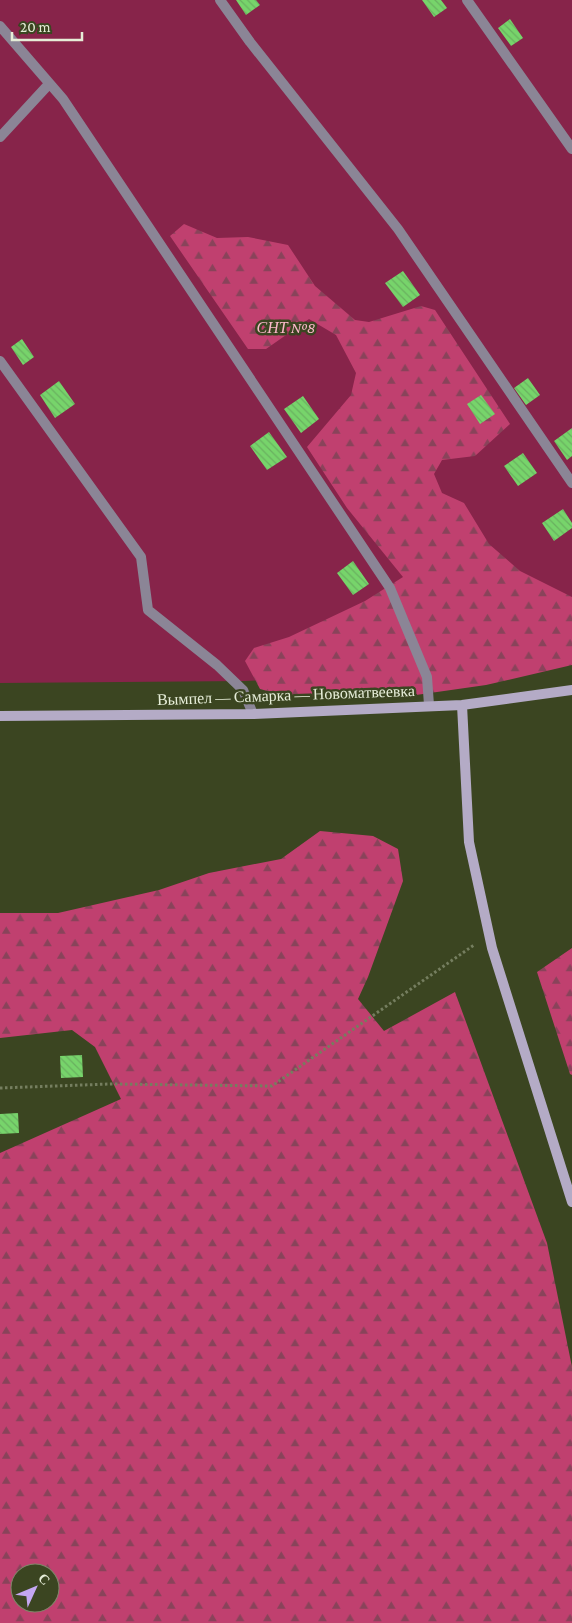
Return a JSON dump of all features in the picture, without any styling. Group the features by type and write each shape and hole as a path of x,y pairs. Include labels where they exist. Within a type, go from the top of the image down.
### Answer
{"main road":[{"name":"Вымпел — Самарка — Новоматвеевка","path":"0,716 253,714 462,705 572,690"},
{"path":"462,705 469,842 489,935 572,1202"}],"street":[{"path":"220,0 250,42 398,229 572,482"},
{"path":"467,0 572,149"},
{"path":"0,26 63,100 390,588 427,677 429,705"},
{"path":"0,137 49,84"},
{"path":"0,361 141,557 148,610 217,665 244,690 253,714"}],"path":[{"path":"0,1088 110,1084 272,1086 489,935"}],"green space":[{"name":"СНТ №8","path":"0,0 572,0 572,655 421,673 245,681 0,683"},
{"path":"184,224 217,238 248,237 288,245 315,286 355,320 369,322 421,306 435,310 510,424 475,456 442,460 434,474 442,493 464,503 489,544 520,571 572,597 572,665 486,685 388,699 286,696 260,689 245,661 254,648 289,637 365,601 403,577 347,508 307,447 351,395 356,373 336,335 309,319 266,349 248,349 170,236"},
{"path":"320,831 373,836 398,849 403,881 368,977 358,999 384,1031 455,992 547,1243 572,1367 572,1623 0,1623 0,1153 121,1099 95,1047 72,1030 0,1038 0,913 58,913 159,890 209,873 281,859"},
{"path":"572,948 572,1075 570,1074 537,972"}],"building":[{"path":"236,0 256,0 260,5 246,15"},
{"path":"422,0 441,0 447,8 434,17"},
{"path":"510,19 523,38 511,46 498,28"},
{"path":"403,271 420,295 403,307 385,283"},
{"path":"22,339 34,357 23,365 11,347"},
{"path":"528,378 540,395 526,405 514,388"},
{"path":"59,381 75,404 55,418 40,395"},
{"path":"481,395 495,414 480,424 467,404"},
{"path":"303,396 319,419 301,433 284,409"},
{"path":"572,428 572,456 567,460 554,441"},
{"path":"269,432 287,457 267,470 250,446"},
{"path":"523,453 537,473 518,486 504,466"},
{"path":"563,509 572,523 572,528 554,541 542,523"},
{"path":"353,561 369,584 353,595 337,573"},
{"path":"82,1055 83,1077 61,1078 60,1056"},
{"path":"18,1113 19,1133 0,1134 0,1114"}]}
